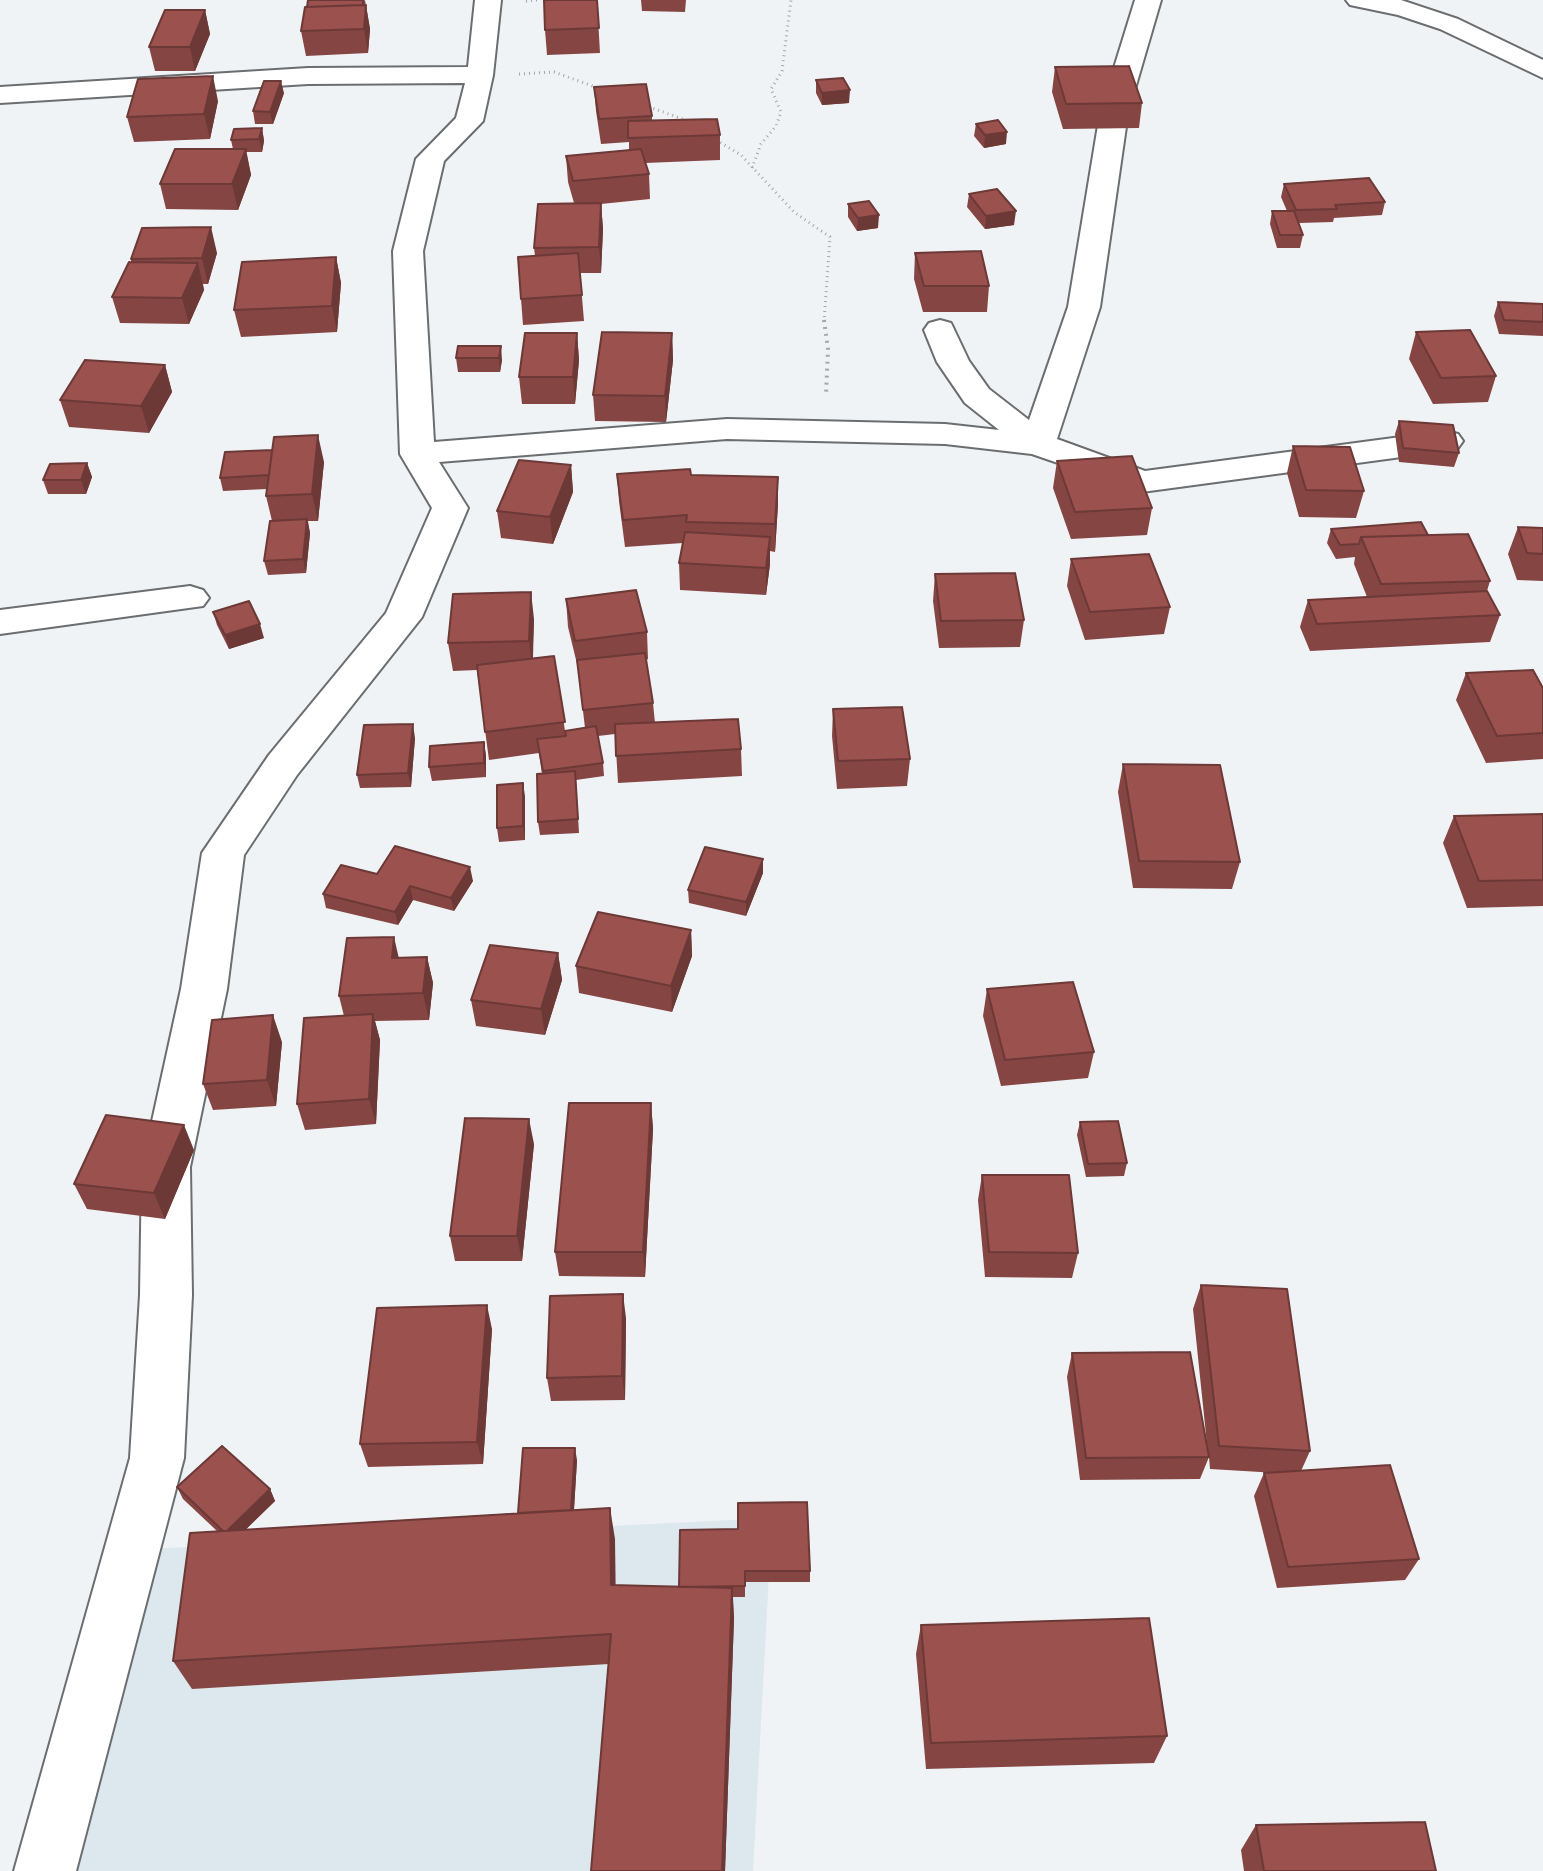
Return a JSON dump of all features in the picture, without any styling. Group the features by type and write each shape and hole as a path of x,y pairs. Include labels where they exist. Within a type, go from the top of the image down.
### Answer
{"street":[{"path":"45,1871 157,1458 166,1295 166,1167 204,989 223,853 283,765 403,617 450,508 417,454 408,251 430,159 469,121 480,75 488,0"},
{"path":"1038,444 1084,307 1114,113 1148,0"},
{"path":"1359,0 1403,8 1449,24 1543,70"},
{"path":"0,95 308,76 480,75"},
{"path":"940,330 953,362 977,396 1038,444"},
{"path":"417,454 727,429 945,434 1038,444 1142,482 1446,441"},
{"path":"0,622 190,598"}],"path":[{"path":"752,168 761,144 776,126 781,112 771,89 782,71 791,0"},
{"path":"480,75 554,72 605,91"},
{"path":"632,100 688,121"},
{"path":"714,138 741,155 794,212 830,237 823,316 828,349 825,397 767,430"}],"shaded area":[{"path":"772,1518 753,1871 24,1871 106,1551"}],"building":[{"path":"308,0 363,0 363,5 307,7"},
{"path":"544,0 597,0 599,28 545,30"},
{"path":"366,5 364,29 301,31 305,7"},
{"path":"165,10 205,10 190,47 149,47"},
{"path":"1129,66 1142,103 1066,104 1055,67"},
{"path":"213,76 204,114 127,117 138,79"},
{"path":"843,78 850,90 822,93 816,80"},
{"path":"264,81 281,81 270,112 253,111"},
{"path":"646,84 652,116 599,119 594,87"},
{"path":"717,119 720,135 628,138 628,121"},
{"path":"998,120 1007,132 985,135 976,124"},
{"path":"262,128 259,139 231,140 234,129"},
{"path":"175,149 246,149 232,184 160,184"},
{"path":"641,149 649,174 573,181 566,156"},
{"path":"1369,178 1385,202 1335,205 1337,209 1296,210 1284,184"},
{"path":"997,189 1016,211 986,216 969,194"},
{"path":"869,201 879,215 858,218 848,204"},
{"path":"601,203 599,247 534,248 538,204"},
{"path":"1272,211 1294,211 1303,235 1280,235"},
{"path":"211,227 202,258 131,259 142,228"},
{"path":"981,251 989,286 924,286 915,253"},
{"path":"578,253 582,295 521,299 518,257"},
{"path":"336,257 332,306 234,310 242,262"},
{"path":"129,262 198,263 182,298 112,297"},
{"path":"1498,302 1543,304 1543,322 1504,320"},
{"path":"1470,330 1496,376 1441,378 1416,332"},
{"path":"602,332 672,333 665,396 593,395"},
{"path":"525,333 577,333 573,377 519,377"},
{"path":"458,346 501,346 499,358 456,358"},
{"path":"85,360 165,365 141,406 60,400"},
{"path":"1399,421 1453,425 1459,453 1403,448"},
{"path":"318,435 312,494 266,496 274,437"},
{"path":"1293,446 1350,447 1364,491 1306,490"},
{"path":"272,450 269,475 220,478 225,452"},
{"path":"1132,456 1152,508 1075,512 1057,461"},
{"path":"519,460 571,465 550,517 497,511"},
{"path":"87,463 81,480 43,480 50,464"},
{"path":"690,469 691,475 778,477 775,524 686,522 687,515 623,520 617,474"},
{"path":"307,519 303,559 264,561 270,521"},
{"path":"1421,522 1428,535 1361,537 1359,544 1340,545 1331,529"},
{"path":"1518,527 1543,528 1543,554 1527,553"},
{"path":"685,532 770,537 766,568 679,563"},
{"path":"1468,534 1490,581 1381,584 1361,537"},
{"path":"1149,554 1170,607 1090,612 1071,559"},
{"path":"1015,573 1024,620 941,621 935,574"},
{"path":"636,590 647,632 575,641 566,599"},
{"path":"1487,591 1500,615 1317,624 1308,600"},
{"path":"531,592 529,641 448,643 453,594"},
{"path":"249,601 260,624 225,635 213,612"},
{"path":"645,653 653,703 583,710 577,660"},
{"path":"554,656 565,722 485,732 477,665"},
{"path":"1533,670 1543,688 1543,733 1497,736 1466,673"},
{"path":"902,707 910,759 838,761 833,709"},
{"path":"738,719 741,749 616,756 615,724"},
{"path":"413,724 408,773 357,775 364,725"},
{"path":"596,726 603,763 543,771 537,739 566,736 565,731"},
{"path":"484,742 484,763 429,767 430,746"},
{"path":"1123,764 1220,765 1240,862 1139,861"},
{"path":"575,771 578,819 538,822 537,774"},
{"path":"523,783 523,826 497,828 497,785"},
{"path":"1543,814 1543,880 1479,881 1454,816"},
{"path":"395,846 470,867 451,898 410,886 395,912 323,894 341,865 377,874"},
{"path":"705,847 763,859 746,902 688,890"},
{"path":"598,912 691,930 671,986 576,966"},
{"path":"394,937 392,958 427,957 423,993 339,996 347,938"},
{"path":"490,945 558,953 541,1009 471,1000"},
{"path":"1073,982 1094,1052 1005,1060 987,989"},
{"path":"373,1014 369,1099 297,1104 304,1018"},
{"path":"273,1015 267,1080 203,1084 212,1020"},
{"path":"569,1103 651,1103 643,1252 555,1252"},
{"path":"106,1115 184,1125 154,1193 74,1184"},
{"path":"465,1118 529,1119 517,1236 450,1236"},
{"path":"1118,1121 1127,1163 1088,1164 1080,1122"},
{"path":"982,1175 1069,1175 1078,1253 989,1252"},
{"path":"1201,1285 1287,1289 1310,1451 1219,1446"},
{"path":"623,1294 622,1376 547,1378 550,1296"},
{"path":"487,1305 477,1442 360,1444 377,1308"},
{"path":"1190,1352 1209,1457 1086,1458 1072,1353"},
{"path":"222,1446 270,1489 227,1531 223,1531 177,1487"},
{"path":"523,1448 575,1448 571,1510 518,1513"},
{"path":"1390,1465 1419,1559 1288,1567 1264,1473"},
{"path":"807,1502 810,1571 745,1571 745,1586 679,1587 680,1530 738,1529 738,1503"},
{"path":"610,1508 611,1585 732,1588 722,1871 591,1871 611,1634 173,1661 190,1533"},
{"path":"1149,1618 1167,1736 931,1743 921,1625"},
{"path":"1425,1822 1436,1871 1264,1871 1256,1825"}]}
